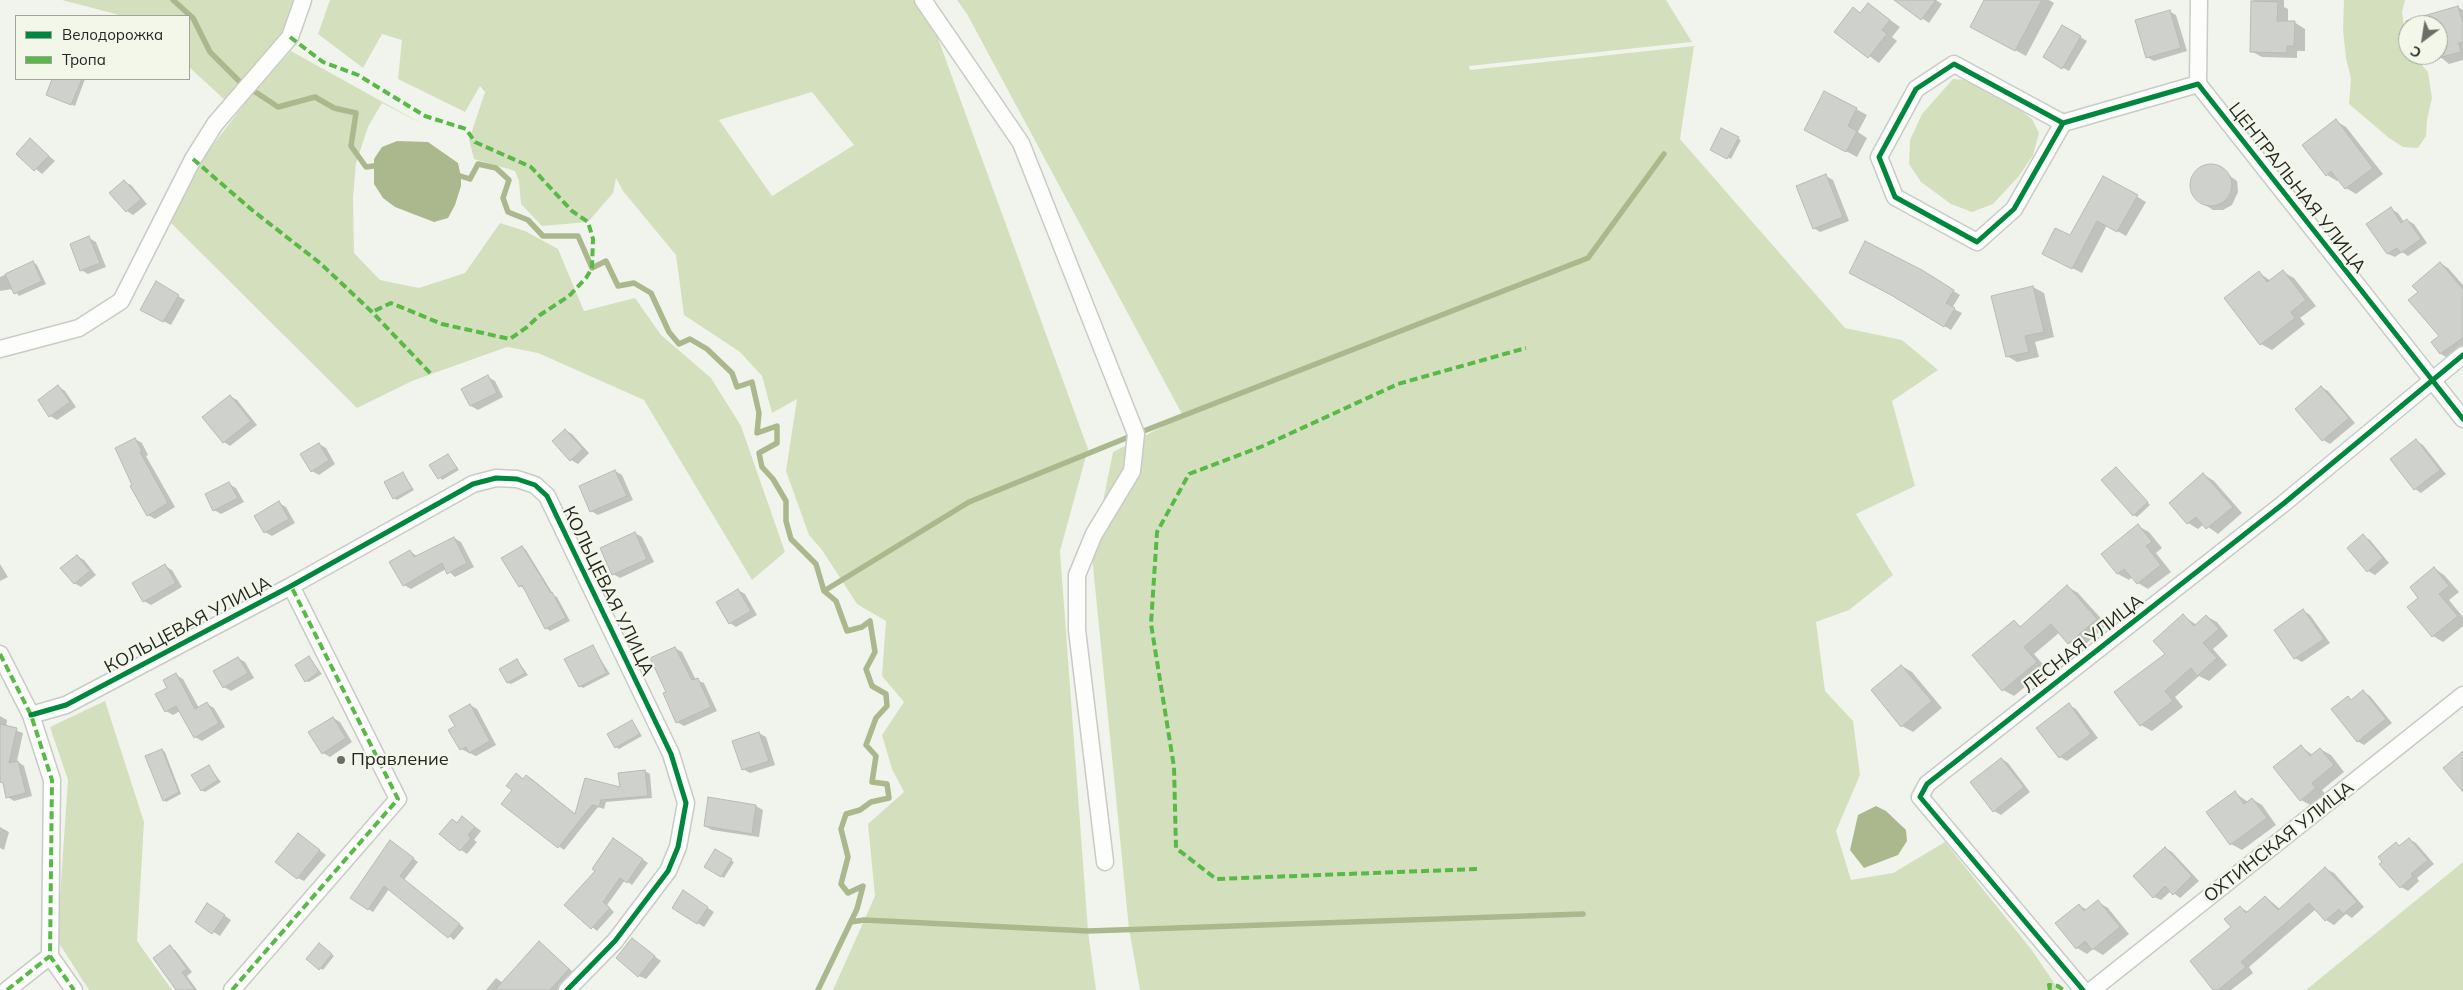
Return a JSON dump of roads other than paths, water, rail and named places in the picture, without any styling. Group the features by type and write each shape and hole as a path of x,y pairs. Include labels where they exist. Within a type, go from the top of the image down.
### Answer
{"street":[{"path":"0,349 79,328 121,301 193,159 215,124 290,38 304,0"},
{"path":"923,0 1021,143 1136,434 1132,471 1094,534 1076,576 1077,630 1105,862"},
{"path":"2063,123 1954,64 1916,89 1879,157 1895,198 1977,242 2014,209 2063,123 2198,84 2200,0"},
{"name":"ЦЕНТРАЛЬНАЯ УЛИЦА","path":"2198,84 2463,419"},
{"name":"ЛЕСНАЯ УЛИЦА","path":"2090,989 1920,797 1927,784 2275,510 2463,355"},
{"name":"КОЛЬЦЕВАЯ УЛИЦА","path":"30,715 66,705 291,586 473,484 496,478 517,479 535,485 547,496 671,754 686,803 678,847 668,871 615,941 567,990"},
{"path":"232,990 398,799 291,586"},
{"path":"0,654 30,715 52,780 50,956 74,990"},
{"name":"ОХТИНСКАЯ УЛИЦА","path":"2090,989 2463,695"},
{"path":"7,990 50,956"}],"waterway":[{"path":"173,0 190,15"},
{"path":"190,15 210,52 239,81 278,107 315,97 334,108 356,113 351,146 366,167 381,165"},
{"path":"824,591 969,502 1136,434 1588,258 1664,154"},
{"path":"454,174 470,179 478,164 496,168 509,180 503,198 508,212 528,220 543,236 578,236 592,268 606,261 618,286 634,283 651,293 669,332 679,344 690,339 707,349 732,373 737,387 752,382 759,413 757,433 777,426 777,443 759,453 762,467 773,479 786,501 786,521 791,539 816,564 824,591 836,601 847,631 862,627 870,621 875,652 866,669 872,686 886,694 887,706 876,718 866,745 876,756 872,782 887,784 889,798 871,802 860,810 846,814 841,829 848,857 841,884 848,893 863,886 857,909 818,990"},
{"path":"851,922 864,920 1088,931 1583,914"}],"place":[{"name":"Правление","path":"341,760"}]}
